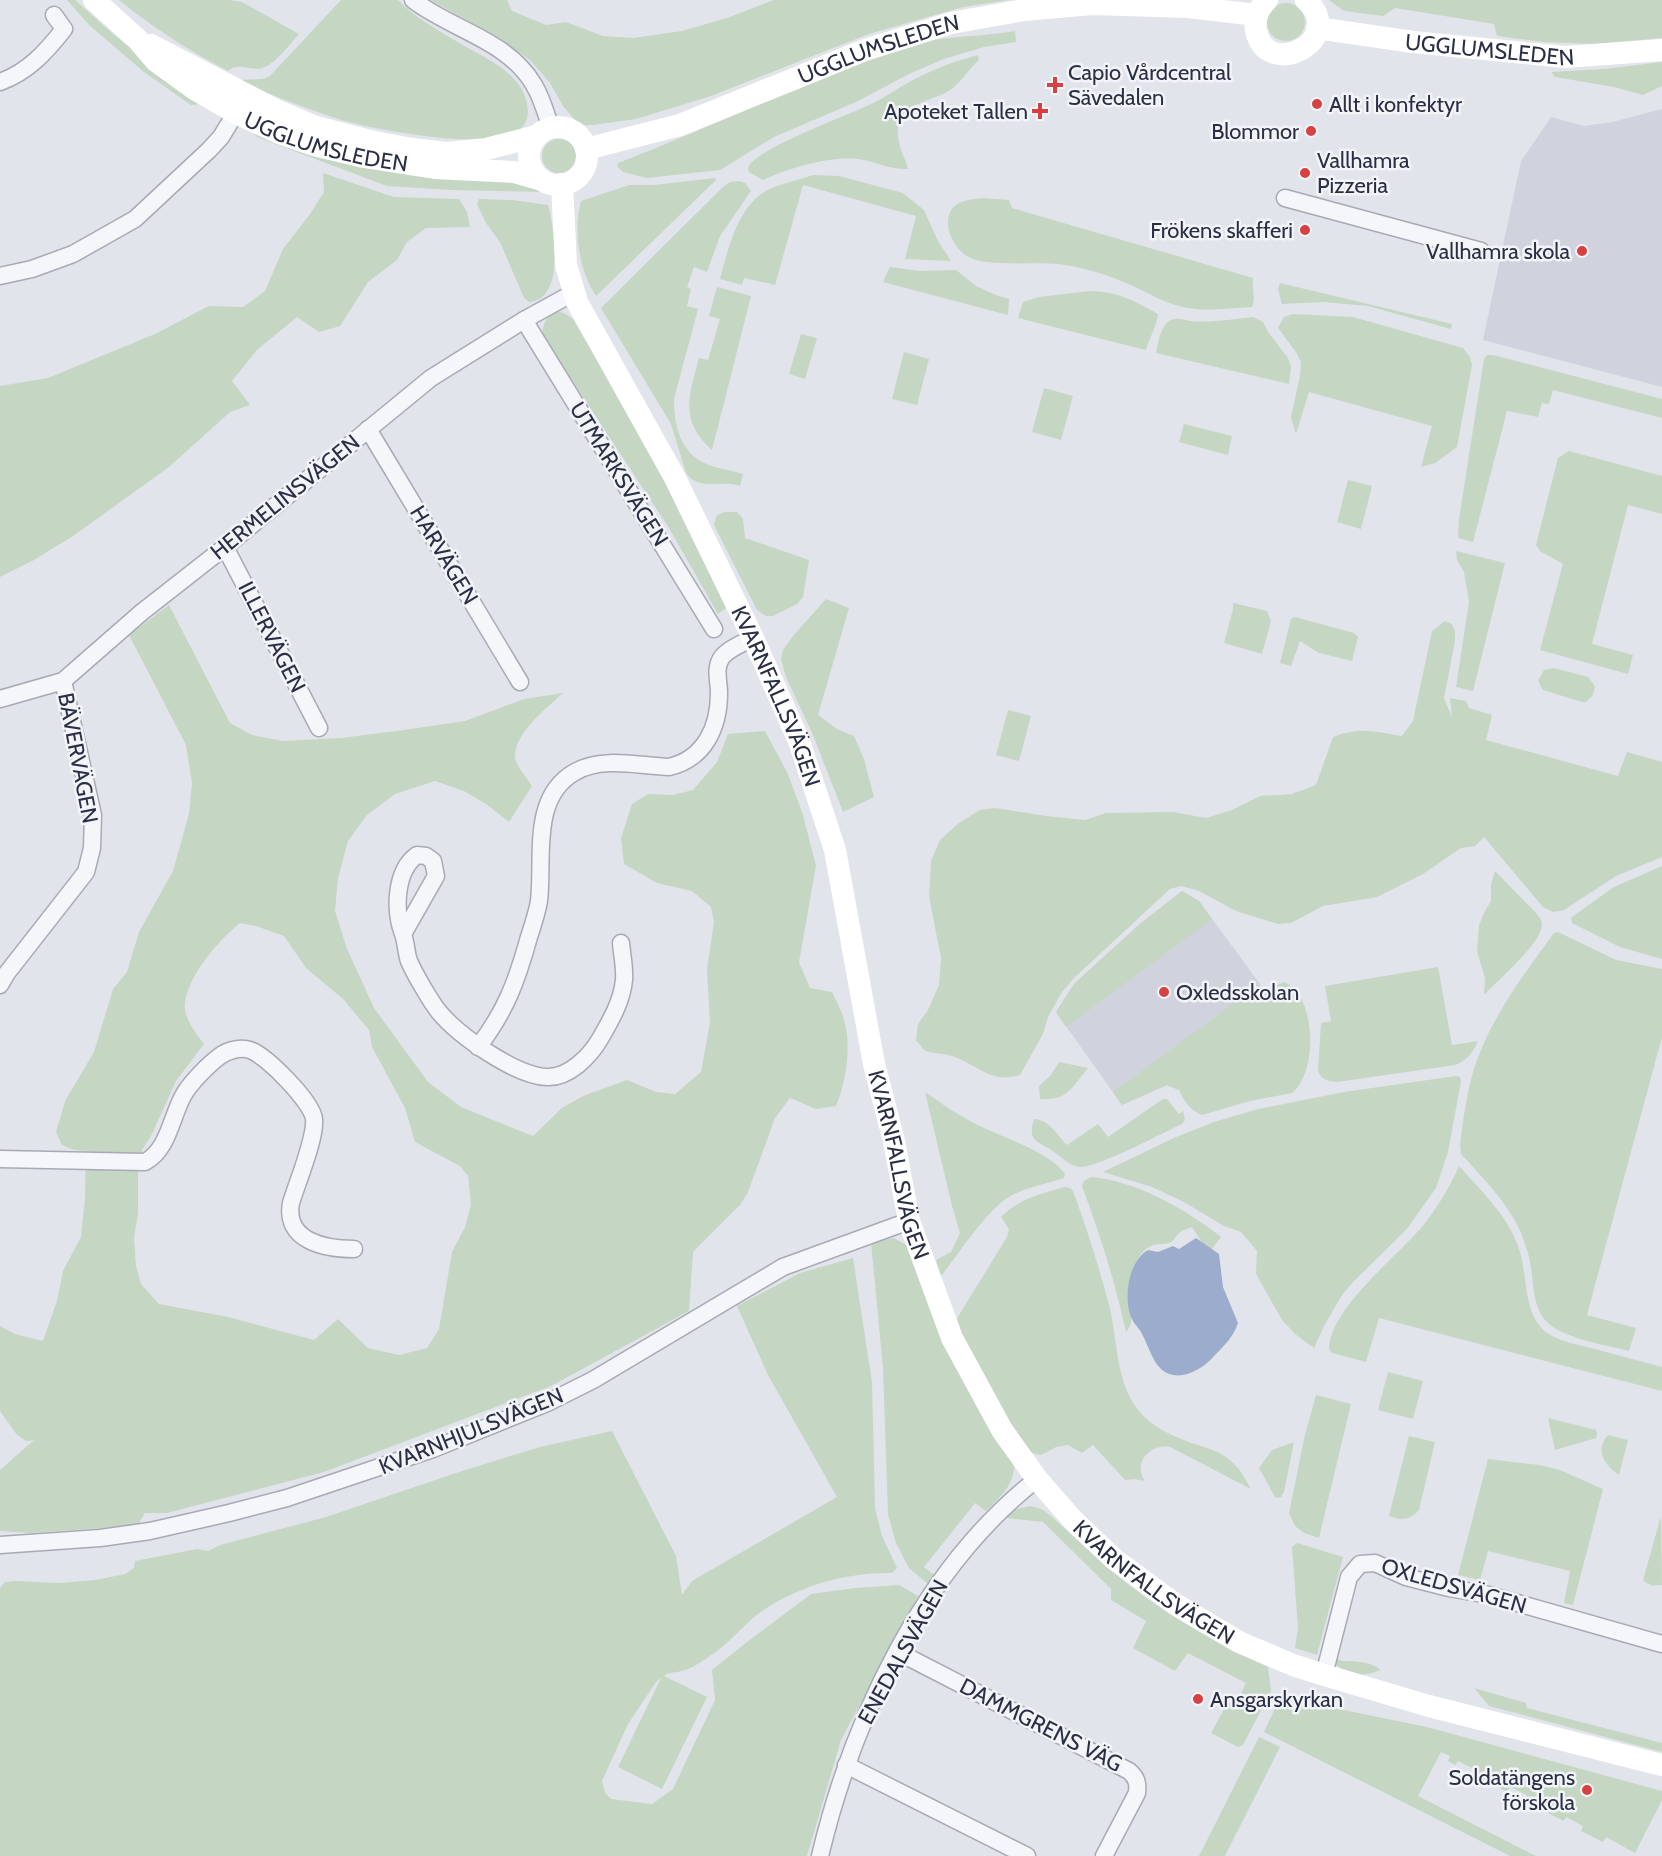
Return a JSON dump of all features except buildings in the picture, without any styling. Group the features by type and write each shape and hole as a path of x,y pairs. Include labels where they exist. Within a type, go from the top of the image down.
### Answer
{"street":[{"name":"UGGLUMSLEDEN","path":"94,0 137,39 156,61 196,90 241,105 316,127 412,149 447,153 511,144 544,132"},
{"path":"413,0 504,52 520,66 534,84 541,99 544,132"},
{"path":"1306,0 1314,11 1317,28"},
{"name":"UGGLUMSLEDEN","path":"586,149 680,125 904,36 959,21 1024,10 1092,4 1262,8 1256,27 1259,38 1266,47 1276,53 1288,55 1305,49 1313,40 1317,28 1413,42 1565,57 1662,50"},
{"path":"0,82 23,71 40,58 64,29 54,15"},
{"name":"UGGLUMSLEDEN","path":"241,105 279,133 364,158 435,168 514,172 552,182"},
{"path":"0,276 32,269 73,254 135,219 199,161 221,137 241,105"},
{"path":"560,127 575,133 582,140 586,149 583,170 572,181 552,182 537,175 530,163 530,149 544,132 560,127"},
{"name":"KVARNFALLSVÄGEN","path":"552,182 566,265 573,292 675,478 753,638 799,741 835,850 874,1065 894,1141 909,1221 952,1338 1002,1430 1037,1479 1072,1519 1114,1559 1175,1604 1239,1642 1293,1665 1429,1706 1662,1765"},
{"path":"1286,198 1481,251"},
{"name":"HERMELINSVÄGEN","path":"0,699 63,681 142,612 431,378 573,292"},
{"name":"UTMARKSVÄGEN","path":"524,320 714,629"},
{"name":"HARVÄGEN","path":"368,429 520,682"},
{"name":"ILLERVÄGEN","path":"225,547 319,728"},
{"path":"478,1047 496,1023 512,992 522,962 539,902 540,854 544,819 549,801 559,785 574,772 598,763 669,767 678,765 695,755 704,746 716,722 719,693 717,670 720,662 728,652 753,638"},
{"name":"BÄVERVÄGEN","path":"2,975 86,872 92,848 93,815 63,681"},
{"path":"403,934 410,961 438,1011 454,1028 478,1047 508,1064 548,1077 566,1073 592,1053 619,1004 624,978 621,943"},
{"path":"0,1158 145,1162 152,1159 158,1152 180,1102 191,1085 219,1057 235,1050 251,1051 264,1059 307,1101 314,1117 313,1133 289,1212 292,1224 296,1231 309,1240 340,1249 354,1249"},
{"name":"KVARNHJULSVÄGEN","path":"0,1545 100,1538 229,1514 287,1498 433,1449 548,1403 593,1380 783,1266 909,1221"},
{"name":"ENEDALSVÄGEN","path":"820,1856 846,1765 861,1726 929,1597 969,1546 1014,1497 1037,1479"},
{"name":"OXLEDSVÄGEN","path":"1324,1675 1349,1577 1354,1570 1366,1562 1375,1563 1417,1580 1489,1596 1662,1644"},
{"name":"DAMMGRENS VÄG","path":"898,1652 1129,1771 1136,1777 1137,1793 1104,1856"},
{"path":"846,1765 1027,1856"}],"shaded area":[{"name":"Vallhamra skola","path":"1662,109 1662,387 1483,340 1521,161 1551,117 1584,126 1612,122"},
{"name":"Oxledsskolan","path":"1182,891 1199,901 1260,984 1259,1000 1179,1090 1167,1085 1122,1105 1056,1012 1074,984 1141,923"}],"green space":[{"path":"67,0 75,0 113,34 202,104 191,105 144,72 89,25"},
{"path":"119,0 242,2 299,34 279,57 265,67 255,69 237,67 228,71 172,38"},
{"path":"341,0 398,0 428,24 497,65 513,77 524,94 528,109 525,123 518,131 503,137 482,139 457,139 400,132 335,118 238,80 269,77"},
{"path":"431,0 507,0 512,11 546,25 566,22 603,36 633,38 682,31 727,18 774,0 1009,0 963,7 869,34 711,96 636,119 584,125 575,120 563,106 550,83 530,60 506,43"},
{"path":"1329,0 1662,0 1662,38 1596,44 1544,42 1497,36 1494,24 1395,8 1383,16 1344,11"},
{"path":"1286,3 1300,8 1305,22 1300,36 1286,41 1272,36 1267,22 1272,8"},
{"path":"1015,31 1016,42 984,47 944,59 911,73 856,102 774,137 720,170 647,178 623,172 617,166 618,163 897,48 926,41"},
{"path":"978,55 979,60 955,86 945,93 910,108 904,114 898,130 899,142 908,169 858,159 835,159 785,171 763,180 749,172 748,168 754,160 783,143 876,102 928,73 956,61"},
{"path":"1662,62 1662,86 1643,95 1614,87 1555,77 1551,72 1604,69"},
{"path":"254,134 520,179 544,192 387,186"},
{"path":"559,139 571,144 576,156 571,168 559,173 547,168 542,156 547,144"},
{"path":"323,173 394,197 459,199 467,212 470,227 426,228 407,242 397,260 368,282 340,326 319,332 297,317 257,350 232,381 250,405 230,412 169,467 73,536 34,560 0,577 0,386 48,378 155,334 209,306 243,307 265,291 283,249 324,192"},
{"path":"813,175 839,176 903,193 924,210 938,241 951,261 905,259 916,216 803,185 775,285 744,278 742,285 720,279 732,238 753,201 764,192 777,186"},
{"path":"715,178 716,180 596,296 585,275 579,250 578,225 581,201 629,185 654,185"},
{"path":"730,182 745,183 751,191 720,236 707,272 694,267 687,287 691,289 687,306 698,309 674,399 679,435 694,457 706,464 743,474 740,486 704,484 691,479 686,473 671,424 601,308 723,187"},
{"path":"982,198 1009,200 1012,208 1253,278 1252,307 1216,310 1188,308 1167,302 1114,278 1077,267 1049,263 998,263 975,260 962,252 952,239 948,217 959,203"},
{"path":"479,199 512,200 548,205 553,229 555,261 553,276 548,289 541,298 529,302 524,298 500,242 486,223 477,204"},
{"path":"890,267 919,271 956,270 976,286 1009,299 1008,315 883,282"},
{"path":"1280,283 1452,324 1451,329 1368,306 1323,302 1282,304 1278,289"},
{"path":"717,287 751,296 712,450 695,428 689,407 699,358 708,360 720,319 709,316"},
{"path":"1090,291 1126,298 1158,314 1146,350 1018,318 1023,302 1039,297"},
{"path":"555,311 564,313 573,319 664,475 726,608 718,614 669,528 542,334 546,321"},
{"path":"1293,314 1353,317 1463,348 1470,357 1472,365 1457,447 1435,463 1421,467 1432,426 1309,392 1296,434 1291,417 1301,362 1278,328 1284,317"},
{"path":"1253,317 1263,322 1288,358 1291,366 1289,384 1156,353 1163,328 1173,319 1206,322"},
{"path":"801,334 817,338 805,379 789,374"},
{"path":"904,352 929,359 917,405 892,399"},
{"path":"1487,355 1662,399 1662,418 1553,390 1549,404 1542,403 1538,417 1507,411 1473,542 1458,538 1459,519 1484,359"},
{"path":"1044,388 1073,396 1061,440 1032,432"},
{"path":"1184,424 1232,436 1228,455 1179,442"},
{"path":"1569,451 1662,476 1662,514 1628,505 1592,644 1633,655 1628,674 1540,650 1563,564 1540,551 1536,545 1558,458"},
{"path":"1348,480 1372,486 1361,529 1337,522"},
{"path":"737,512 743,519 745,538 809,560 803,597 797,604 773,616 766,616 757,610 714,525 717,515"},
{"path":"1456,551 1505,563 1473,691 1456,687 1469,602 1464,572 1457,560"},
{"path":"826,599 849,608 818,715 837,729 854,736 864,759 874,797 843,812 813,735 786,677 781,659 783,650 793,636"},
{"path":"1233,603 1267,611 1271,621 1262,654 1224,643"},
{"path":"169,605 230,723 252,735 283,741 341,738 465,721 524,699 563,693 526,730 516,748 516,761 532,786 509,822 464,791 435,781 395,794 367,815 348,841 338,878 335,911 347,949 374,1008 428,1082 461,1107 533,1136 562,1108 583,1096 627,1080 656,1092 675,1094 701,1072 710,1022 707,969 714,922 711,907 692,891 657,883 624,864 621,838 632,804 648,794 673,795 693,790 717,762 728,734 765,731 788,774 803,815 816,866 799,962 810,988 832,992 838,1003 847,1033 846,1065 836,1106 816,1109 790,1098 775,1118 748,1192 740,1205 693,1252 689,1311 551,1386 324,1472 167,1513 145,1513 139,1523 128,1526 31,1533 0,1531 0,1470 34,1440 26,1441 17,1435 0,1411 0,1326 15,1334 43,1341 57,1301 63,1271 81,1237 85,1198 86,1151 74,1150 62,1145 56,1132 65,1101 94,1052 113,989 127,972 139,932 173,871 189,814 192,783 186,745 129,635","holes":["240,923 284,936 306,968 343,999 369,1030 372,1047 405,1108 415,1142 460,1166 468,1176 471,1205 465,1227 452,1252 439,1329 427,1348 399,1355 368,1348 338,1319 314,1340 228,1317 159,1304 141,1284 136,1266 134,1238 138,1214 138,1172 142,1150 151,1136 176,1081 204,1044 186,1014 185,1003 188,992 198,970 231,930"]},
{"path":"1295,617 1354,633 1358,637 1352,661 1319,653 1300,641 1291,666 1280,663 1291,619"},
{"path":"1445,621 1452,624 1455,641 1444,698 1452,717 1450,698 1466,701 1469,708 1492,715 1486,740 1618,776 1627,752 1662,762 1662,857 1616,876 1564,910 1553,912 1543,907 1484,837 1475,846 1461,848 1423,874 1377,897 1323,906 1291,923 1278,924 1236,911 1199,891 1181,886 1170,889 1074,978 1062,992 1048,1017 1043,1034 1020,1075 1001,1077 992,1075 952,1056 924,1050 916,1040 918,1024 928,1010 939,985 941,958 929,896 931,861 940,840 959,823 980,810 995,808 1085,820 1106,813 1173,812 1206,818 1232,810 1260,796 1292,794 1316,785 1333,737 1360,731 1402,736 1413,721 1432,631"},
{"path":"1554,668 1588,677 1595,686 1593,695 1586,702 1582,702 1543,690 1538,681 1544,670"},
{"path":"1008,710 1031,716 1019,761 996,755"},
{"path":"1662,866 1662,959 1620,947 1572,923 1571,918 1614,887"},
{"path":"1495,871 1536,913 1542,925 1540,933 1527,952 1484,995 1485,978 1477,951 1479,925 1491,901 1491,885"},
{"path":"1182,891 1199,901 1212,919 1066,1027 1056,1012 1074,984 1141,923"},
{"path":"1558,932 1616,960 1662,969 1662,1037 1587,1315 1636,1328 1629,1351 1575,1337 1547,1322 1538,1308 1529,1257 1517,1224 1495,1192 1461,1154 1460,1145 1467,1097 1481,1050 1514,989 1554,933"},
{"path":"1438,967 1452,1045 1478,1041 1466,1059 1455,1065 1337,1082 1321,1076 1318,1071 1321,1023 1331,1021 1325,986"},
{"path":"1284,982 1295,990 1303,1002 1310,1035 1310,1053 1306,1069 1300,1083 1292,1093 1250,1101 1202,1115 1188,1105 1179,1090 1167,1085 1122,1105 1113,1092 1260,984 1259,999 1267,989"},
{"path":"1059,1062 1088,1068 1068,1092 1057,1098 1040,1099 1039,1086 1051,1075"},
{"path":"1460,1077 1461,1081 1448,1152 1436,1188 1406,1230 1342,1295 1314,1348 1295,1334 1282,1320 1256,1274 1257,1251 1241,1232 1224,1226 1184,1202 1152,1187 1103,1172 1176,1137 1214,1122 1258,1109 1344,1092"},
{"path":"925,1092 973,1122 1038,1152 1065,1174 1064,1178 1024,1190 1003,1201 978,1227 941,1276 936,1260 951,1252 960,1233"},
{"path":"1163,1099 1167,1099 1179,1114 1183,1111 1185,1120 1182,1124 1114,1157 1087,1166 1079,1167 1071,1164 1038,1142 1032,1134 1034,1119 1049,1125 1067,1145 1098,1124 1108,1137"},
{"path":"1459,1166 1509,1227 1520,1252 1530,1306 1539,1325 1547,1333 1564,1341 1662,1367 1662,1391 1379,1318 1366,1362 1332,1353 1329,1349 1332,1333 1341,1316 1368,1282 1426,1222 1444,1195"},
{"path":"1091,1177 1143,1190 1192,1216 1221,1237 1212,1249 1203,1244 1192,1227 1180,1232 1169,1243 1153,1245 1145,1249 1136,1262 1130,1278 1128,1301 1131,1321 1126,1332 1107,1258 1082,1186 1084,1181"},
{"path":"1064,1187 1073,1191 1092,1248 1109,1305 1121,1373 1138,1410 1159,1428 1228,1458 1241,1472 1251,1489 1170,1447 1154,1449 1142,1460 1141,1474 1145,1481 1125,1480 1093,1445 1082,1453 1068,1445 1056,1447 1041,1455 1028,1452 976,1367 956,1320 1007,1237 1009,1229 1001,1217 1023,1201"},
{"path":"894,1238 913,1249 1014,1459 1013,1475 1002,1494 986,1511 975,1503 924,1567 934,1575 928,1584 909,1568 896,1543 888,1515 883,1368 871,1242"},
{"path":"853,1258 872,1382 875,1508 882,1536 897,1568 892,1573 842,1578 794,1593 758,1614 720,1649 700,1663 689,1669 664,1676 707,1697 662,1789 618,1767 661,1678 628,1724 602,1781 605,1793 611,1799 652,1804 673,1789 715,1700 712,1670 811,1594 899,1585 918,1596 841,1740 807,1856 0,1856 0,1588 5,1582 59,1583 96,1580 125,1574 134,1568 135,1561 197,1549 208,1551 220,1545 326,1517 540,1447 612,1431 676,1556 682,1595 692,1581 837,1497 768,1375 737,1306 800,1273"},
{"path":"1388,1372 1423,1381 1413,1419 1378,1410"},
{"path":"1316,1395 1351,1404 1319,1538 1304,1533 1295,1526 1289,1513 1305,1435"},
{"path":"1548,1418 1596,1430 1596,1438 1555,1450"},
{"path":"1608,1435 1628,1440 1619,1475 1609,1467 1603,1457 1602,1446"},
{"path":"1409,1436 1435,1442 1419,1510 1409,1518 1397,1519 1389,1516"},
{"path":"1294,1442 1284,1492 1278,1498 1275,1497 1259,1468 1272,1450"},
{"path":"1488,1459 1560,1470 1603,1489 1573,1605 1564,1603 1570,1571 1488,1551 1480,1580 1458,1575"},
{"path":"1030,1506 1050,1515 1119,1577 1145,1597 1214,1640 1268,1667 1271,1691 1243,1745 1238,1747 1211,1733 1228,1702 1235,1706 1246,1683 1188,1653 1175,1671 1133,1648 1146,1621 1111,1600 1111,1589 1043,1522 1007,1518 1013,1510"},
{"path":"1661,1516 1662,1585 1654,1585 1643,1580"},
{"path":"1297,1543 1343,1557 1317,1655 1295,1648 1298,1628 1292,1547"},
{"path":"1338,1649 1337,1658 1341,1661 1367,1663 1381,1670 1362,1675 1346,1671 1335,1664"},
{"path":"1474,1688 1526,1703 1527,1708 1662,1743 1662,1752 1489,1706"},
{"path":"1280,1697 1427,1727 1662,1791 1662,1800 1635,1853 1606,1837 1603,1842 1581,1831 1583,1826 1566,1817 1564,1821 1524,1801 1527,1795 1510,1787 1507,1792 1474,1774 1476,1770 1458,1761 1455,1765 1448,1761 1450,1756 1441,1752 1418,1796 1536,1856 1510,1856 1264,1732"},
{"path":"1259,1737 1280,1747 1225,1856 1199,1856"}],"water":[{"path":"1196,1238 1219,1254 1223,1287 1238,1323 1228,1341 1203,1366 1189,1373 1175,1375 1161,1369 1133,1321 1128,1303 1129,1282 1136,1263 1148,1250 1158,1252 1173,1246 1179,1249"}],"place":[{"name":"Capio Vårdcentral Sävedalen","path":"1055,85"},
{"name":"Allt i konfektyr","path":"1317,104"},
{"name":"Apoteket Tallen","path":"1040,111"},
{"name":"Blommor","path":"1311,131"},
{"name":"Vallhamra Pizzeria","path":"1305,173"},
{"name":"Frökens skafferi","path":"1305,230"},
{"name":"Vallhamra skola","path":"1582,251"},
{"name":"Oxledsskolan","path":"1164,992"},
{"name":"Ansgarskyrkan","path":"1198,1699"},
{"name":"Soldatängens förskola","path":"1587,1790"}]}
